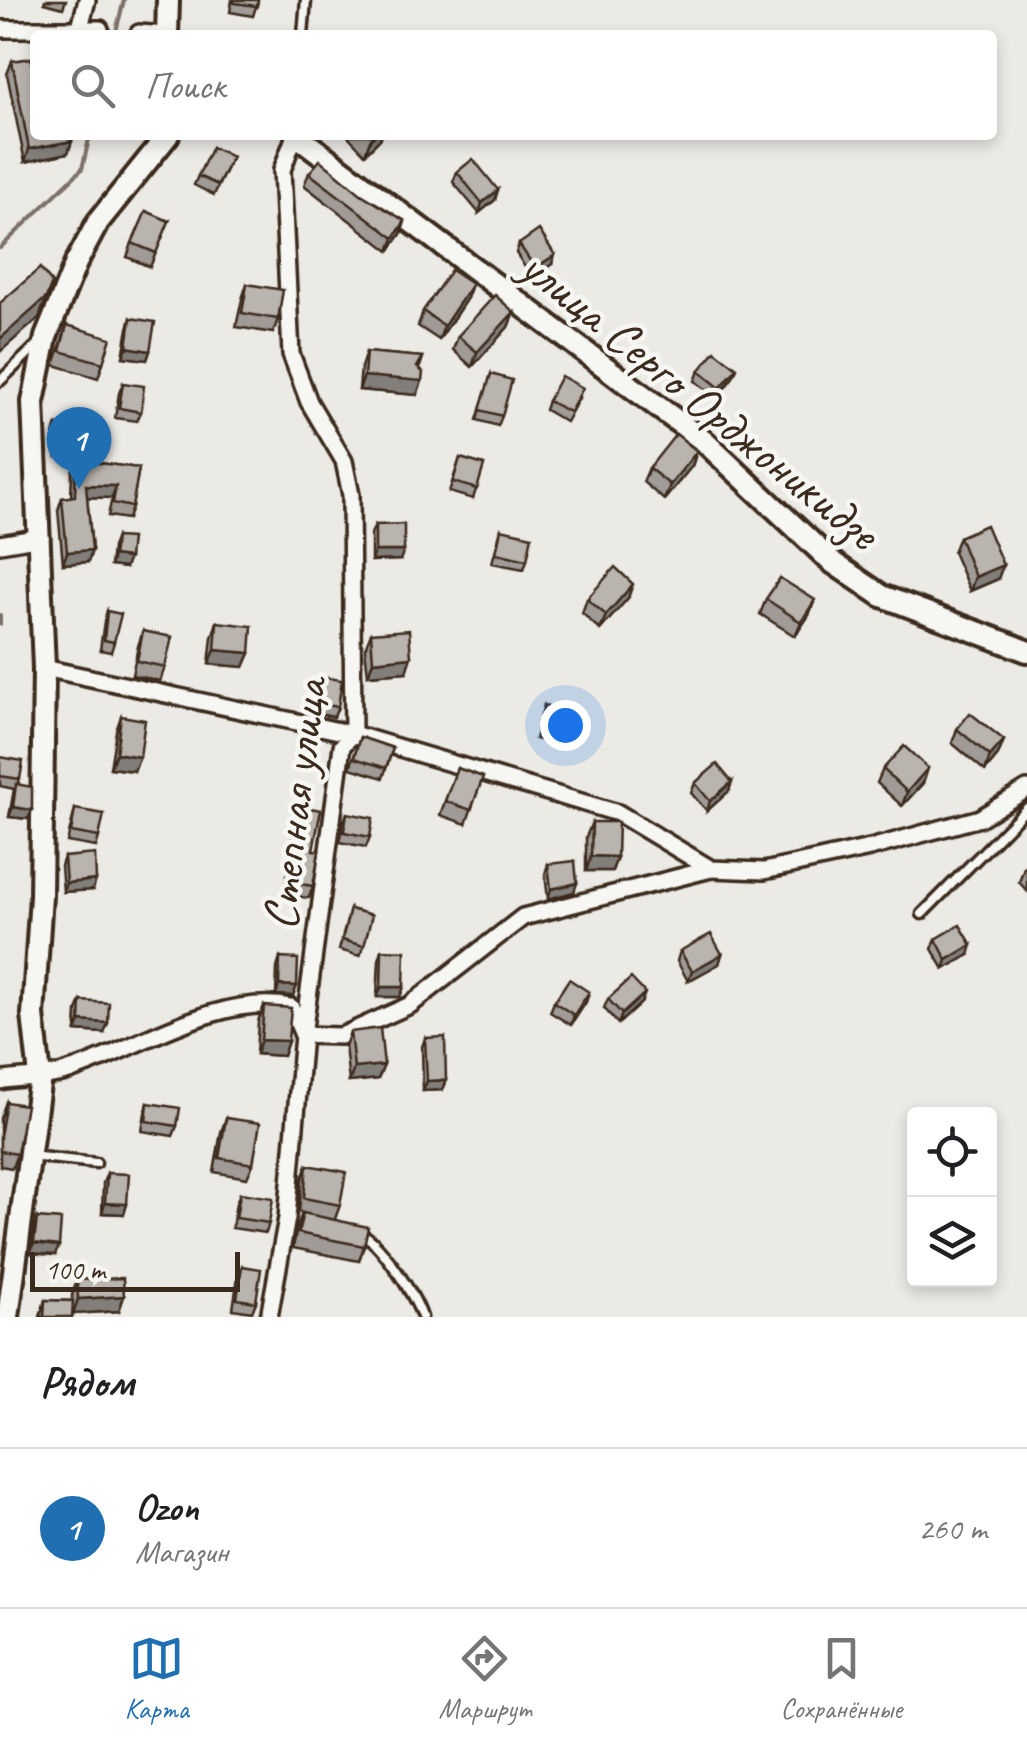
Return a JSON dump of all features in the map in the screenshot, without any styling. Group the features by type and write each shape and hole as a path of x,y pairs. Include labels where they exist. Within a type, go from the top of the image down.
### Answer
{"street":[{"path":"80,27 88,0"},
{"path":"166,30 168,0"},
{"path":"0,29 100,29"},
{"path":"8,1317 40,1077 33,1015 41,896 44,668 42,537 33,402 46,337 98,222 164,140"},
{"name":"Степная улица","path":"269,1317 295,1219 303,1035 342,746 353,734 351,495 344,460 310,402 291,354 282,170 294,140"},
{"name":"улица Серго Орджоникидзе","path":"303,140 705,442 832,562 882,596 1027,651"},
{"path":"0,544 42,537"},
{"path":"44,668 353,734 618,813 711,869"},
{"path":"0,1082 66,1073 208,1016 272,1003 292,1007 303,1035 341,1036 410,1005 523,917 711,869 764,871 870,848 980,818 1027,790"},
{"path":"0,1308 9,1288"}],"lane":[{"path":"303,30 306,0"},
{"path":"0,381 46,337"},
{"path":"922,914 1027,808"},
{"path":"29,1156 96,1164"},
{"path":"350,1230 366,1234 418,1304 422,1317"}],"building":[{"path":"234,0 258,0 257,6"},
{"path":"30,58 30,140 72,141 29,149 12,61"},
{"path":"212,147 232,157 218,185 198,176"},
{"path":"473,159 498,190 482,203 457,172"},
{"path":"320,160 361,194 405,221 394,238 309,173"},
{"path":"146,211 169,221 156,253 132,243"},
{"path":"539,230 555,255 535,268 519,244"},
{"path":"40,268 52,283 46,298 0,339 0,303"},
{"path":"451,270 472,284 444,326 423,311"},
{"path":"247,284 283,290 278,319 242,313"},
{"path":"495,295 514,312 477,352 458,336"},
{"path":"131,318 155,322 150,351 127,347"},
{"path":"67,325 111,338 103,363 60,351"},
{"path":"715,351 737,368 720,388 699,371"},
{"path":"366,352 423,357 417,367 423,372 422,381 364,376"},
{"path":"491,374 512,380 502,416 480,410"},
{"path":"561,376 583,388 570,412 548,401"},
{"path":"123,383 144,386 141,412 119,408"},
{"path":"80,421 83,443 61,447 57,425"},
{"path":"676,434 697,451 670,485 649,468"},
{"path":"460,458 484,465 477,489 453,482"},
{"path":"76,460 139,468 132,507 113,503 116,486 86,485 92,550 67,552 62,498 75,496"},
{"path":"404,524 404,551 375,551 375,525"},
{"path":"986,525 1003,565 975,577 959,537"},
{"path":"501,529 532,536 527,560 496,553"},
{"path":"116,537 131,538 129,558 113,556"},
{"path":"615,567 633,584 606,615 587,599"},
{"path":"780,578 815,600 801,622 766,599"},
{"path":"107,611 121,614 114,642 104,640"},
{"path":"217,622 252,626 250,653 215,650"},
{"path":"409,630 411,657 373,661 371,633"},
{"path":"143,631 172,637 165,667 137,661"},
{"path":"320,677 342,680 338,707 315,703"},
{"path":"544,705 574,712 568,736 538,729"},
{"path":"970,713 1004,740 990,756 957,729"},
{"path":"121,716 145,720 140,757 116,753"},
{"path":"360,737 393,748 386,768 354,758"},
{"path":"904,746 928,768 907,792 883,769"},
{"path":"0,757 23,761 20,779 0,776"},
{"path":"717,764 732,782 710,801 695,783"},
{"path":"457,768 483,777 471,810 445,801"},
{"path":"16,784 32,787 32,810 13,807"},
{"path":"299,806 321,810 313,850 319,851 313,886 288,882"},
{"path":"75,809 104,814 99,837 71,832"},
{"path":"347,813 373,818 370,837 344,832"},
{"path":"592,822 618,822 617,857 591,856"},
{"path":"95,854 96,880 66,883 64,857"},
{"path":"575,861 577,883 551,889 548,864"},
{"path":"350,909 372,915 364,946 342,940"},
{"path":"960,925 972,945 947,960 936,939"},
{"path":"711,934 722,954 692,971 680,951"},
{"path":"382,950 405,951 404,987 381,987"},
{"path":"280,958 298,959 297,986 279,985"},
{"path":"631,978 645,993 622,1014 608,999"},
{"path":"569,979 589,992 574,1015 554,1002"},
{"path":"81,1001 109,1003 108,1023 80,1021"},
{"path":"264,1006 291,1008 288,1041 261,1040"},
{"path":"380,1028 384,1065 354,1068 350,1032"},
{"path":"445,1037 446,1080 427,1081 425,1038"},
{"path":"6,1102 26,1105 17,1154 0,1151"},
{"path":"148,1103 180,1108 177,1126 146,1121"},
{"path":"226,1118 260,1123 253,1164 219,1158"},
{"path":"307,1165 346,1172 340,1205 304,1198"},
{"path":"107,1173 129,1174 127,1204 105,1203"},
{"path":"240,1193 273,1198 269,1223 236,1218"},
{"path":"303,1213 368,1227 364,1246 298,1233"},
{"path":"37,1218 61,1220 59,1246 34,1243"},
{"path":"242,1266 261,1269 256,1302 237,1299"},
{"path":"123,1278 124,1296 78,1299 77,1280"},
{"path":"45,1300 73,1301 72,1317 44,1317"}],"waterway":[{"path":"116,30 124,0"},
{"path":"0,248 82,169 89,140"},
{"path":"0,615 0,624"}],"place":[{"name":"Ozon","path":"79,489"}]}
